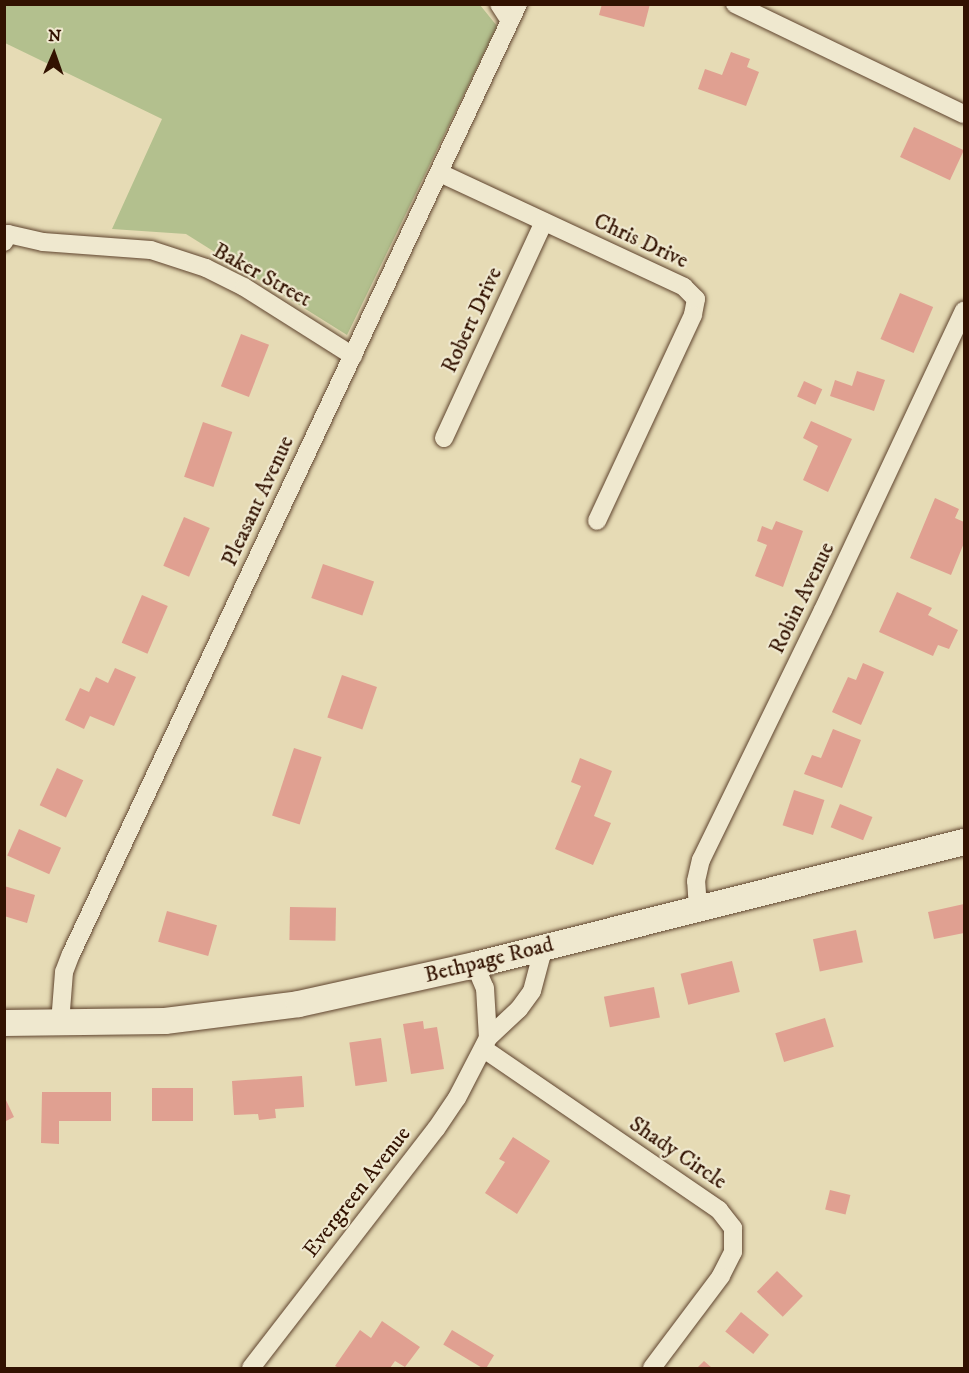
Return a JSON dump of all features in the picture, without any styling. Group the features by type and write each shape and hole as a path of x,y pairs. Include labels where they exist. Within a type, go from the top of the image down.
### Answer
{"street":[{"path":"499,4 514,13"},
{"path":"735,4 964,114"},
{"name":"Pleasant Avenue","path":"60,1023 64,972 71,954 514,13"},
{"name":"Chris Drive","path":"440,173 684,287 696,299 693,315 597,521"},
{"name":"Robert Drive","path":"444,438 544,222"},
{"name":"Baker Street","path":"4,242 8,234 43,242 151,250 206,268 244,287 353,356"},
{"name":"Robin Avenue","path":"698,908 696,881 701,860 964,311"},
{"name":"Bethpage Road","path":"4,1023 165,1021 227,1015 299,1004 475,965 964,842"},
{"name":"Evergreen Avenue","path":"251,1368 436,1129 457,1098 486,1044 519,1009 532,991 544,946"},
{"path":"475,965 485,988 486,1044"},
{"name":"Shady Circle","path":"486,1044 719,1210 733,1228 733,1252 721,1276 652,1368"}],"green space":[{"path":"5,5 480,5 497,26 347,335 186,234 112,229 162,119 5,43"}],"building":[{"path":"602,4 650,4 644,27 599,15"},
{"path":"731,52 750,59 747,67 759,72 746,106 698,89 705,69 722,75"},
{"path":"914,127 964,150 950,180 900,157"},
{"path":"900,293 933,307 914,353 880,339"},
{"path":"241,334 269,345 249,397 221,386"},
{"path":"857,371 885,380 874,411 830,396 835,380 852,386"},
{"path":"804,381 822,389 815,405 797,397"},
{"path":"811,421 852,439 828,492 803,480 818,446 803,438"},
{"path":"203,422 232,432 213,487 184,477"},
{"path":"935,498 959,509 955,518 964,522 964,543 951,575 910,558"},
{"path":"184,517 210,528 189,577 163,566"},
{"path":"776,521 803,531 783,587 755,576 767,545 757,541 762,526 772,530"},
{"path":"323,564 374,582 362,616 311,598"},
{"path":"897,592 932,608 928,615 958,630 949,649 938,645 933,656 879,632"},
{"path":"142,595 168,606 147,654 122,643"},
{"path":"863,663 884,672 861,725 832,712 848,677 856,680"},
{"path":"115,668 136,677 114,726 90,716 84,729 65,720 80,688 89,692 96,677 108,683"},
{"path":"342,675 377,687 362,730 327,718"},
{"path":"833,729 861,740 842,788 804,774 812,755 821,758"},
{"path":"294,748 322,757 300,824 272,816"},
{"path":"580,758 612,771 594,816 611,823 593,865 555,849 581,786 571,782"},
{"path":"57,768 83,780 66,817 40,805"},
{"path":"794,790 824,800 813,835 783,825"},
{"path":"840,804 872,817 863,840 831,827"},
{"path":"19,829 61,848 49,874 7,855"},
{"path":"4,886 35,895 27,923 4,916"},
{"path":"964,904 964,933 934,939 928,912"},
{"path":"290,907 336,908 335,941 289,940"},
{"path":"167,911 217,925 208,956 158,942"},
{"path":"856,930 863,962 820,971 813,939"},
{"path":"732,961 740,992 688,1005 681,974"},
{"path":"654,987 660,1017 610,1027 604,997"},
{"path":"825,1018 834,1047 784,1062 775,1033"},
{"path":"423,1021 424,1029 437,1027 444,1069 411,1074 403,1024"},
{"path":"381,1038 387,1082 355,1086 349,1042"},
{"path":"302,1076 304,1107 275,1109 276,1118 259,1120 258,1114 234,1115 232,1081"},
{"path":"152,1088 193,1088 193,1121 152,1121"},
{"path":"42,1092 111,1092 111,1121 59,1121 59,1144 41,1143"},
{"path":"4,1096 14,1117 4,1122"},
{"path":"513,1137 550,1161 517,1214 485,1193 505,1162 499,1159"},
{"path":"830,1190 850,1195 846,1214 825,1209"},
{"path":"777,1271 803,1296 783,1317 757,1292"},
{"path":"741,1312 769,1335 753,1354 725,1331"},
{"path":"382,1321 420,1347 405,1367 395,1361 390,1368 339,1368 335,1366 360,1330 371,1338"},
{"path":"452,1330 494,1355 486,1368 482,1368 443,1345"},
{"path":"704,1361 712,1368 697,1368"}]}
